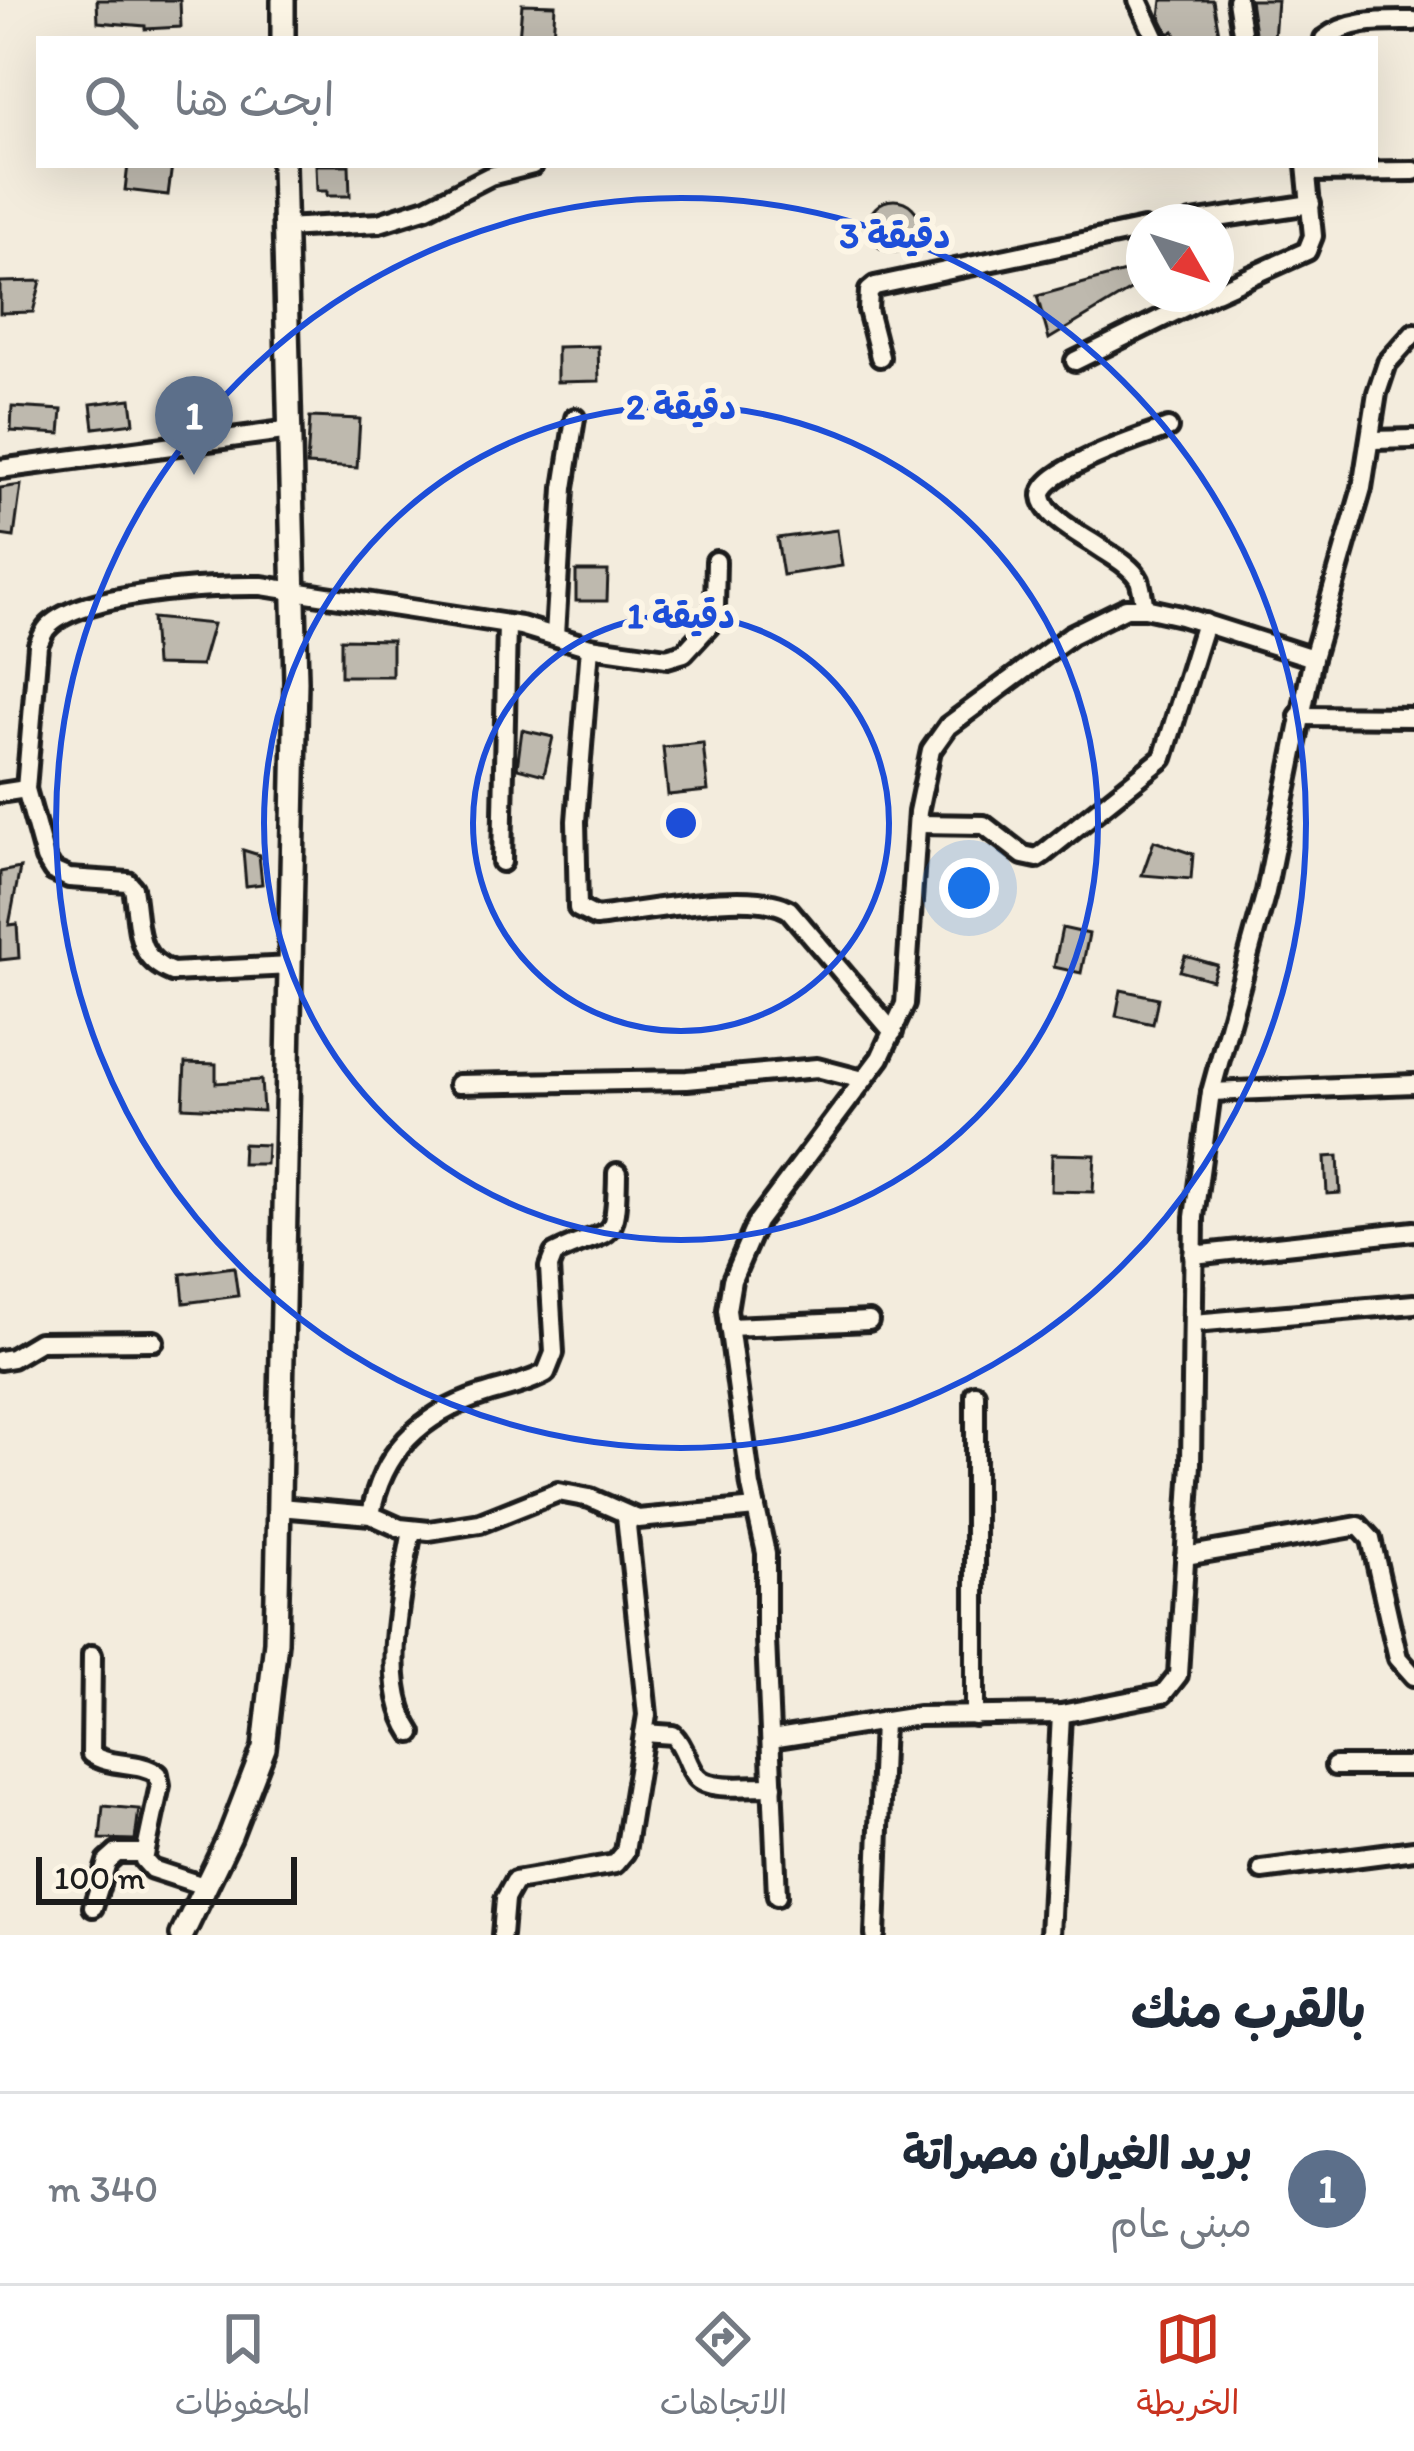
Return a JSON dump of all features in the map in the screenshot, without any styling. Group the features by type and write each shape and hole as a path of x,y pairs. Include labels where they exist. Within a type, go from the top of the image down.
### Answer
{"street":[{"path":"283,0 283,36"},
{"path":"1138,0 1155,36"},
{"path":"1237,0 1243,36"},
{"path":"1328,36 1358,24 1414,21"},
{"path":"190,1931 258,1765 268,1731 276,1642 296,754 283,168"},
{"path":"283,228 379,223 427,208 490,176 521,168"},
{"path":"1234,284 1307,251 1313,236 1307,169 1414,171"},
{"path":"1234,216 1311,204"},
{"path":"880,357 868,310 869,291 875,286 1126,233"},
{"path":"1075,361 1174,312"},
{"path":"771,1739 883,1721 1061,1714 1149,1698 1172,1688 1178,1676 1194,1323 1192,1255 1211,1092 1266,892 1299,716 1373,440 1378,393 1387,363 1413,337"},
{"path":"555,635 564,488 574,418"},
{"path":"1145,608 1139,581 1129,568 1053,514 1042,497 1043,489 1050,479 1110,449 1168,428"},
{"path":"0,469 291,430"},
{"path":"1373,440 1414,439"},
{"path":"291,966 172,972 145,955 134,888 128,882 69,878 53,871 26,789 38,645 46,628 62,617 122,598 225,585 295,590 506,624 590,647 667,658 684,653 709,626 715,608 716,561"},
{"path":"778,1895 766,1553 727,1310 733,1280 757,1222 863,1080 905,1004 917,824 926,764 948,726 1088,624 1126,608 1205,623 1313,658"},
{"path":"917,824 984,825 1024,855 1036,858 1043,854 1162,758 1205,623"},
{"path":"502,862 506,624"},
{"path":"590,647 576,821 578,908 596,917 742,900 775,902 789,910 893,1032"},
{"path":"1299,716 1414,717"},
{"path":"0,793 26,789"},
{"path":"458,1084 687,1080 817,1068 863,1080"},
{"path":"1211,1092 1414,1084"},
{"path":"371,1515 383,1472 410,1433 470,1399 546,1373 554,1353 549,1267 554,1254 599,1239 611,1228 617,1215 617,1173"},
{"path":"1192,1255 1414,1231"},
{"path":"1194,1323 1414,1304"},
{"path":"728,1327 869,1321"},
{"path":"0,1360 39,1342 154,1341"},
{"path":"975,1394 975,1716"},
{"path":"279,1507 371,1515 412,1530 480,1523 558,1492 590,1498 626,1516 646,1519 756,1508"},
{"path":"502,1935 505,1899 514,1881 603,1867 622,1858 647,1715 626,1516"},
{"path":"1186,1556 1359,1526 1371,1539 1397,1658 1414,1676"},
{"path":"412,1530 401,1598 395,1688 401,1717 412,1733"},
{"path":"92,1655 91,1754 103,1761 150,1768 160,1779 143,1853 152,1869 207,1887"},
{"path":"1050,1935 1061,1714"},
{"path":"875,1935 883,1721"},
{"path":"644,1732 674,1735 706,1784 773,1786"},
{"path":"1335,1766 1414,1766"},
{"path":"1262,1870 1414,1850"},
{"path":"93,1907 107,1862 117,1853 143,1853"}],"building":[{"path":"97,0 180,0 181,27 145,29 98,22"},
{"path":"1162,0 1213,0 1219,36 1169,34 1160,16"},
{"path":"1250,0 1277,0 1274,36 1256,36"},
{"path":"522,4 555,5 553,36 519,36"},
{"path":"128,168 172,168 168,195 125,190"},
{"path":"316,168 349,168 350,196 317,191"},
{"path":"894,200 912,208 920,226 912,244 894,252 876,244 868,226 876,208"},
{"path":"1126,272 1126,293 1049,339 1037,296"},
{"path":"41,281 33,312 0,313 0,282"},
{"path":"598,346 599,381 557,382 557,347"},
{"path":"131,399 134,423 94,428 91,404"},
{"path":"12,407 62,410 60,434 11,431"},
{"path":"310,417 360,419 357,468 307,465"},
{"path":"21,485 14,537 0,535 0,488"},
{"path":"837,530 842,566 783,575 777,538"},
{"path":"576,571 608,571 607,601 576,601"},
{"path":"152,618 213,624 201,666 155,665"},
{"path":"341,639 392,640 392,676 341,676"},
{"path":"522,730 553,737 544,775 517,768"},
{"path":"703,743 708,791 668,795 663,747"},
{"path":"1154,841 1193,854 1191,879 1142,875"},
{"path":"243,850 259,855 262,884 246,886"},
{"path":"20,868 9,925 17,924 19,958 0,960 0,872"},
{"path":"1062,928 1089,934 1081,973 1054,967"},
{"path":"1185,956 1217,965 1212,980 1180,971"},
{"path":"1121,990 1158,998 1153,1024 1116,1016"},
{"path":"185,1063 216,1064 216,1083 261,1080 263,1111 183,1107"},
{"path":"243,1144 267,1145 266,1164 242,1164"},
{"path":"1052,1154 1095,1155 1093,1192 1051,1191"},
{"path":"1338,1156 1340,1193 1327,1194 1325,1157"},
{"path":"234,1267 238,1296 184,1303 181,1274"},
{"path":"103,1806 139,1809 135,1840 100,1839"}],"place":[{"name":"بريد الغيران مصراتة","path":"194,475"}]}
